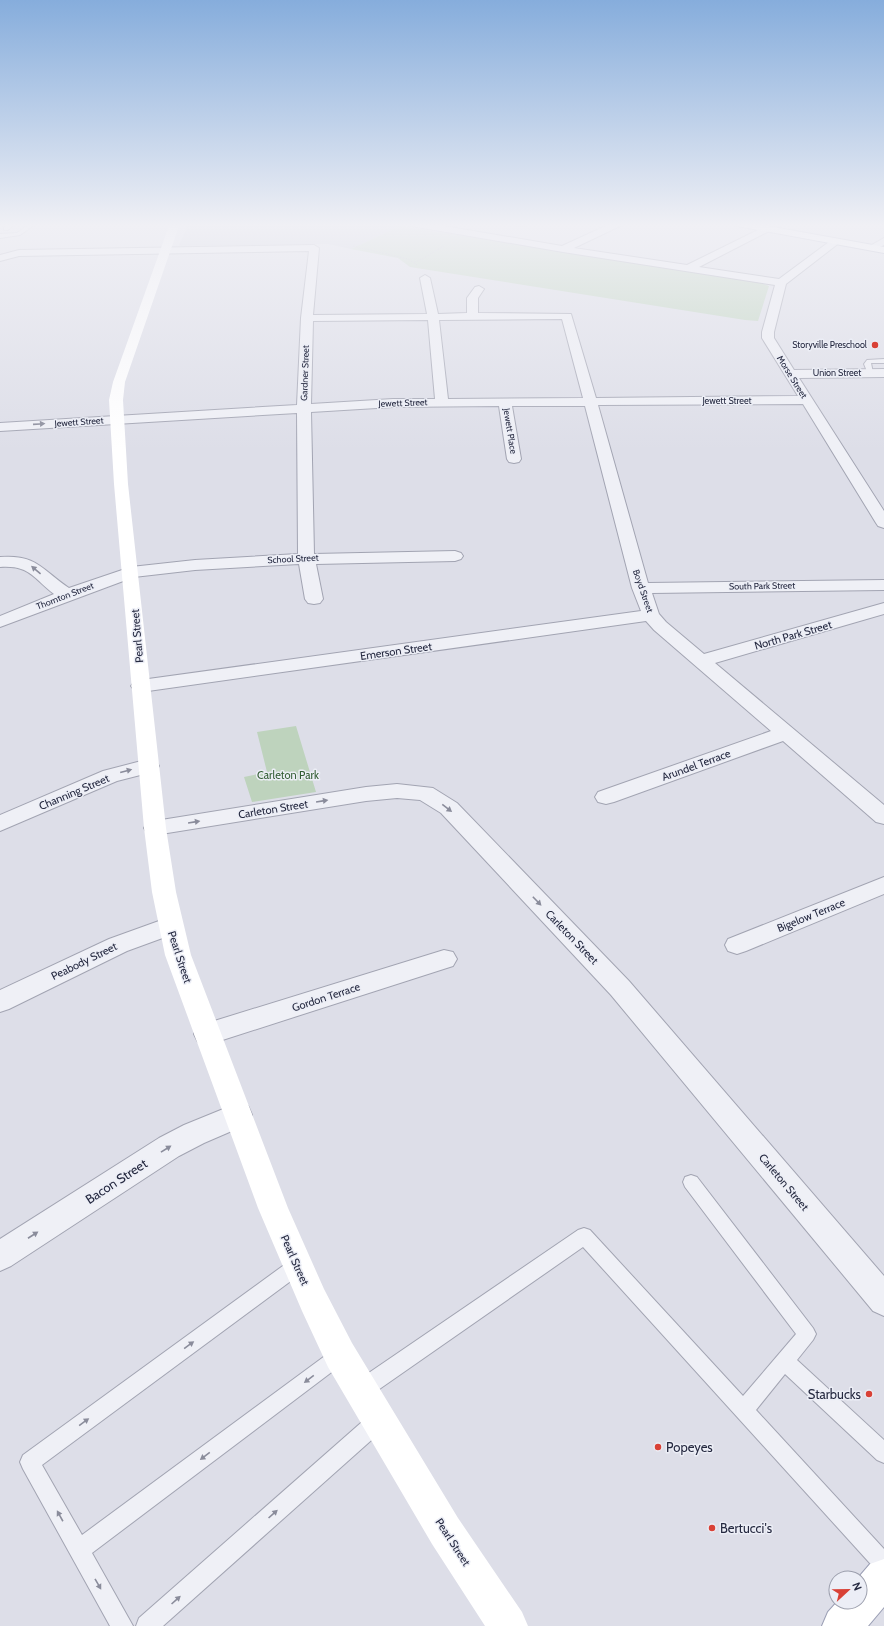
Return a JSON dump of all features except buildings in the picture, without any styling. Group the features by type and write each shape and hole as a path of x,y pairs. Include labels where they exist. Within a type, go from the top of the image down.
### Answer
{"street":[{"name":"Pearl Street","path":"149,299 119,382 116,400 121,484 131,572 159,866 170,926 178,956 273,1208 297,1266 340,1355 445,1532 508,1626"},
{"name":"Gardner Street","path":"309,299 304,408 307,558 314,599"},
{"path":"429,299 433,317 442,402"},
{"path":"307,318 473,316 472,299"},
{"name":"Morse Street","path":"777,299 768,332 768,338 884,523"},
{"name":"Boyd Street","path":"473,316 567,316 641,588 651,615 660,626 884,816"},
{"name":"Union Street","path":"790,374 884,373"},
{"name":"Jewett Street","path":"0,427 304,408 442,402 806,400"},
{"name":"Jewett Place","path":"505,402 514,459"},
{"name":"School Street","path":"131,572 195,565 307,558 455,556"},
{"path":"0,562 10,561 28,563 67,594"},
{"name":"Thornton Street","path":"0,622 67,594 131,572"},
{"name":"South Park Street","path":"641,588 884,585"},
{"name":"North Park Street","path":"702,661 884,608"},
{"name":"Emerson Street","path":"141,686 651,615"},
{"name":"Arundel Terrace","path":"606,797 786,733"},
{"name":"Channing Street","path":"0,824 110,776 149,766"},
{"name":"Carleton Street","path":"155,828 366,794 397,791 425,793 449,808 620,988 884,1300"},
{"name":"Bigelow Terrace","path":"737,945 884,885"},
{"name":"Peabody Street","path":"0,1002 118,945 170,926"},
{"name":"Gordon Terrace","path":"207,1034 444,959"},
{"name":"Bacon Street","path":"0,1256 170,1147 194,1134 238,1116"},
{"path":"842,1626 883,1578"}],"lane":[{"path":"870,373 866,364 869,361 884,361"},
{"path":"691,1182 807,1334 744,1410"},
{"path":"361,1390 584,1236 744,1410 883,1578"},
{"path":"122,1626 30,1462 297,1266"},
{"path":"79,1550 340,1355"},
{"path":"784,1360 884,1453"},
{"path":"146,1626 379,1420"}],"green space":[{"path":"612,299 765,299 758,321"},
{"name":"Carleton Park","path":"296,726 316,792 252,802 244,777 267,772 257,732"}],"place":[{"name":"Storyville Preschool","path":"875,345"},
{"name":"Starbucks","path":"869,1394"},
{"name":"Popeyes","path":"658,1447"},
{"name":"Bertucci's","path":"712,1528"}]}
